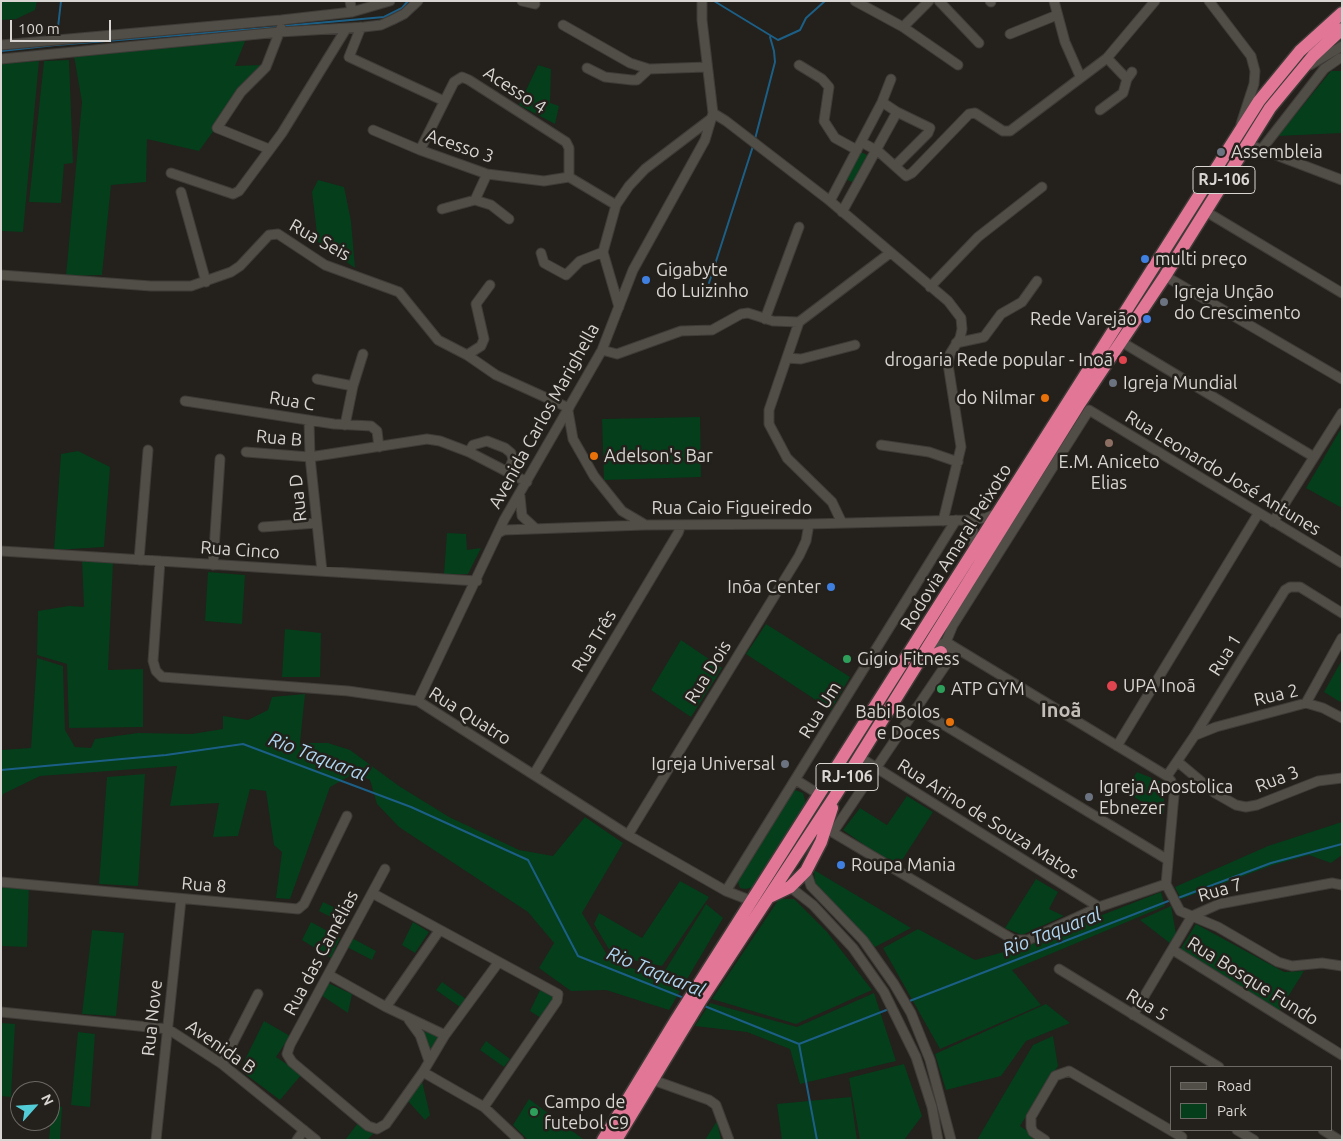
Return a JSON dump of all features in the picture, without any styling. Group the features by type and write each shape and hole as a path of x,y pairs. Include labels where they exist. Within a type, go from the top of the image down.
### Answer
{"highway":[{"name":"Rodovia Amaral Peixoto","path":"697,997 768,898 835,796 1120,341 1165,276 1205,211 1242,140 1259,101 1300,51 1342,13"},
{"name":"Rodovia Amaral Peixoto","path":"603,1140 697,997 752,901 998,512 1242,140 1295,76 1342,29"},
{"path":"919,663 946,648 945,619"},
{"path":"768,898 790,887 806,871 830,830 835,796"},
{"name":"Rodovia Amaral Peixoto","path":"616,1140 653,1080 681,1022"}],"street":[{"path":"350,1 352,12"},
{"path":"7,51 57,38 166,36 281,26 374,8 390,1"},
{"path":"7,51 281,26 346,29 381,25 404,14 418,1"},
{"path":"522,1 535,4"},
{"path":"693,1 702,4"},
{"path":"855,1 903,27 958,65"},
{"path":"939,1 980,43"},
{"path":"1054,1 1071,59 1080,76"},
{"path":"799,65 822,79 829,86 824,121 835,138 878,151 896,165 904,175 912,173 969,114 975,113 1008,132 1106,58 1155,1"},
{"path":"1209,1 1250,56 1255,70 1254,84 1242,140 1261,150 1342,180"},
{"path":"903,27 923,3"},
{"name":"Avenida Carlos Marighella","path":"418,701 477,581 498,533 602,350 633,270 705,140 713,116 702,4"},
{"path":"1010,34 1058,15"},
{"path":"564,24 630,63 649,69 707,67"},
{"path":"269,150 217,128 241,92 266,68 281,26"},
{"path":"361,27 349,57 444,101"},
{"path":"171,173 232,194 236,193 282,133 346,29"},
{"path":"1295,76 1318,59 1342,46"},
{"path":"1100,110 1123,93 1130,76 1106,58"},
{"path":"1261,150 1324,69 1341,58"},
{"path":"1318,59 1341,58"},
{"path":"587,68 605,77 632,80 638,80 649,69"},
{"name":"Acesso 4","path":"420,150 444,101 457,79 462,78 566,142 569,148 569,177"},
{"path":"830,201 882,102 891,79"},
{"path":"882,102 897,112 930,128 928,133 896,165"},
{"path":"842,212 878,151 897,112"},
{"path":"619,307 603,252 616,204 645,169 713,116 754,143 830,201 956,308 961,318 962,329 950,354 948,364 961,441 958,462 943,521"},
{"name":"Acesso 3","path":"373,130 420,150 487,174 544,181 569,177"},
{"path":"475,200 487,174"},
{"path":"569,177 616,204"},
{"path":"930,287 978,237 1042,187"},
{"path":"181,192 206,282"},
{"path":"442,209 475,200 491,205 509,219"},
{"path":"1205,211 1342,293"},
{"path":"765,319 799,227"},
{"name":"Rua Seis","path":"1,275 152,286 191,286 231,272 240,266 269,235 278,234 325,265 399,292 438,340 467,355 496,375 568,409"},
{"path":"541,253 544,264 566,275 580,261 603,252"},
{"path":"842,523 832,502 787,458 770,424 769,410 799,322 890,253"},
{"path":"1165,276 1342,379"},
{"path":"956,343 984,337 1001,314 1022,302 1037,281"},
{"path":"467,355 481,346 484,340 476,304 490,285"},
{"path":"602,350 617,354 681,331 712,330 741,314 765,319 799,322"},
{"path":"1120,341 1314,457"},
{"path":"787,358 801,359 855,345"},
{"path":"345,425 353,386 363,354"},
{"path":"316,379 353,386"},
{"name":"Rua C","path":"185,400 309,420 375,428 379,447"},
{"path":"568,409 571,434 581,455 602,487 629,517 645,525"},
{"name":"Rua Leonardo José Antunes","path":"946,648 953,625 1089,410 1258,514 1342,563"},
{"path":"1272,522 1342,413"},
{"name":"Rua D","path":"309,420 310,457 322,571"},
{"path":"556,431 563,430 571,434"},
{"name":"Rua B","path":"246,452 310,457 379,447 416,439 427,439 440,441 468,452 527,482"},
{"path":"468,452 473,445 487,441 505,448 512,453 508,473"},
{"path":"881,445 929,452 958,462"},
{"path":"139,560 148,450"},
{"path":"213,565 220,459"},
{"path":"521,493 522,516 536,529"},
{"name":"Rua Caio Figueiredo","path":"498,533 504,530 682,524 943,521 986,518 998,512"},
{"path":"1117,746 1258,514"},
{"path":"624,527 629,522 629,517"},
{"path":"961,520 973,530 975,538 973,554"},
{"name":"Rua Um","path":"726,891 961,520"},
{"path":"263,527 317,523"},
{"name":"Rua Três","path":"534,774 682,524"},
{"name":"Rua Dois","path":"628,834 799,556 806,541 809,524"},
{"name":"Rua Cinco","path":"1,551 477,581"},
{"name":"Rua Quatro","path":"160,561 153,661 156,671 162,677 348,691 418,701 628,834 726,891 752,901"},
{"name":"Rua 1","path":"1167,776 1178,762 1285,590 1290,587 1300,587 1342,613"},
{"path":"1306,703 1342,638"},
{"path":"1167,887 1099,907 1028,940 1014,940 830,830 875,768 942,668 946,648 968,655 1167,776 1171,781 1174,795 1167,887 1177,908 1285,965 1322,963 1342,966"},
{"name":"Rua 2","path":"1195,735 1216,727 1306,703 1323,708 1342,718"},
{"path":"916,708 1168,860"},
{"path":"1208,713 1216,727"},
{"name":"Rua Arino de Souza Matos","path":"860,757 1099,907"},
{"name":"Rua 3","path":"1178,762 1215,793 1236,805 1246,807 1257,805 1318,781 1342,778"},
{"path":"796,780 820,795"},
{"name":"Rua 8","path":"1,882 294,910 301,907 347,816"},
{"name":"Rua das Camélias","path":"385,869 290,1045 287,1054 292,1062 368,1126 377,1129 386,1124 423,1072"},
{"path":"806,871 811,886 863,940 894,984 910,1013 930,1060 952,1139"},
{"name":"Rua 7","path":"1133,1016 1192,916 1219,904 1332,884 1342,885"},
{"path":"803,896 811,886"},
{"path":"790,887 803,896 853,948 884,992 900,1020 916,1057 932,1107 938,1140"},
{"path":"372,893 498,963 556,992 559,996 484,1107"},
{"name":"Rua Nove","path":"156,1140 181,900"},
{"path":"386,1007 439,931"},
{"name":"Rua Bosque Fundo","path":"1173,950 1342,1055"},
{"path":"498,963 445,1035 423,1072 484,1107 519,1140"},
{"name":"Rua 5","path":"1059,969 1217,1066"},
{"path":"329,975 386,1007 445,1035"},
{"path":"222,1064 258,994"},
{"name":"Avenida B","path":"1,1012 168,1029 222,1064 316,1140"},
{"path":"405,1016 420,1036 429,1061"},
{"path":"1045,1140 1033,1132 1030,1127 1030,1117 1055,1076 1069,1071 1170,1129"},
{"path":"653,1080 709,1100 716,1105 729,1140"},
{"path":"932,1107 943,1104"},
{"path":"297,1140 304,1130"},
{"path":"1239,1131 1254,1140"},
{"path":"1325,1131 1340,1140"}],"green space":[{"path":"1,1 37,1 35,10 16,19 1,20"},
{"path":"246,39 235,66 261,65 199,151 147,139 146,182 111,185 102,275 66,276 82,102 74,56"},
{"path":"69,60 73,163 64,164 61,203 29,202 44,61"},
{"path":"39,61 23,232 1,231 1,64"},
{"path":"538,65 551,69 550,103 559,106 555,124 519,105"},
{"path":"1331,71 1342,71 1342,133 1278,136"},
{"path":"859,151 873,158 859,185 845,179"},
{"path":"318,180 344,187 351,221 355,268 318,242 312,192"},
{"path":"700,417 701,477 604,480 602,419"},
{"path":"1342,427 1342,508 1306,488"},
{"path":"78,451 110,467 104,547 54,550 61,454"},
{"path":"447,533 466,534 467,550 481,548 468,574 444,574"},
{"path":"82,559 113,563 108,670 143,669 143,727 69,728 67,664 37,655 38,611 69,606 84,607"},
{"path":"208,572 245,575 242,624 205,621"},
{"path":"766,624 850,677 831,710 746,654"},
{"path":"285,629 321,633 320,677 282,677"},
{"path":"681,640 722,668 691,717 651,690"},
{"path":"37,658 63,666 65,730 75,747 91,748 95,739 138,733 192,734 223,729 223,716 248,720 268,710 272,697 305,694 300,743 328,743 350,750 399,786 449,817 519,850 553,856 585,817 623,843 582,913 609,958 634,969 666,969 706,904 723,918 669,1010 606,990 571,991 539,968 554,943 528,912 399,827 377,804 370,780 355,773 330,787 290,899 276,898 282,852 274,845 266,791 250,789 238,836 213,837 219,803 170,806 177,766 40,776 3,794 1,801 1,750 31,748"},
{"path":"1342,660 1342,703 1324,692"},
{"path":"1137,772 1164,783 1164,814 1125,792"},
{"path":"145,774 138,886 99,884 107,777"},
{"path":"795,790 803,793 806,804 753,887 740,888 736,876 788,792"},
{"path":"907,796 933,812 897,868 843,830 860,808 887,825"},
{"path":"1342,822 1342,855 1331,863 1309,855 1273,865 1181,899 1175,887 1268,846"},
{"path":"814,870 911,928 875,947 815,883"},
{"path":"1036,879 1058,892 1049,909 1064,916 1022,935 1005,928"},
{"path":"680,881 709,897 662,966 613,956 594,924 599,913 642,938"},
{"path":"1,885 29,886 27,947 1,946"},
{"path":"1161,892 1165,906 1012,970 1041,1005 940,1049 883,948 918,929 975,960 1018,948"},
{"path":"779,899 794,899 827,932 872,990 796,1024 712,999"},
{"path":"323,902 350,915 345,924 319,911"},
{"path":"1171,906 1176,934 1171,944 1140,920"},
{"path":"311,922 340,938 331,958 302,940"},
{"path":"413,922 429,932 415,953 402,945"},
{"path":"1196,924 1284,972 1304,971 1279,1011 1180,950"},
{"path":"92,930 124,933 116,1016 82,1014"},
{"path":"350,937 376,951 372,960 345,946"},
{"path":"442,982 466,999 460,1007 436,990"},
{"path":"328,983 352,994 348,1013 321,995"},
{"path":"541,988 554,998 541,1018 530,1011"},
{"path":"874,993 896,1061 800,1084 790,1049 747,1032 695,1026 710,1003 797,1027"},
{"path":"1046,1004 1070,1023 1026,1041 1001,1076 946,1090 935,1054"},
{"path":"264,1021 290,1036 276,1057 302,1074 280,1100 240,1070"},
{"path":"1,1023 15,1024 10,1097 1,1096"},
{"path":"419,1030 439,1036 440,1039 431,1053"},
{"path":"78,1032 95,1034 90,1107 71,1105"},
{"path":"1053,1036 1058,1066 1020,1126 1041,1140 977,1140 1033,1045"},
{"path":"486,1041 510,1059 504,1067 480,1050"},
{"path":"904,1064 922,1116 904,1140 860,1140 849,1078"},
{"path":"422,1081 430,1115 425,1120 408,1101"},
{"path":"851,1097 857,1140 782,1140 777,1104"},
{"name":"Campo de futebol C9","path":"529,1099 583,1140 528,1140 513,1125"},
{"path":"60,1106 62,1107 60,1140 49,1140 50,1131 60,1131"},
{"path":"717,1121 721,1140 705,1140"},
{"path":"358,1123 374,1133 367,1140 345,1140"}],"waterway":[{"path":"57,36 61,1"},
{"path":"284,26 384,17 402,8 408,1"},
{"path":"714,1 778,40 800,30 806,18 825,1"},
{"path":"56,45 279,27"},
{"path":"755,139 775,62 770,37"},
{"path":"1,51 55,45"},
{"path":"709,283 753,146"},
{"name":"Rio Taquaral","path":"1,770 166,755 243,744 411,807 528,860 578,956 684,998"},
{"name":"Rio Taquaral","path":"1178,898 1271,863 1342,844"},
{"name":"Rio Taquaral","path":"907,1002 1171,900"},
{"name":"Rio Taquaral","path":"702,1005 799,1044 889,1009"},
{"path":"799,1044 817,1140"}],"place":[{"name":"Assembleia","path":"1221,152"},
{"name":"multi preço","path":"1145,259"},
{"name":"Gigabyte do Luizinho","path":"646,280"},
{"name":"Igreja Unção do Crescimento","path":"1164,302"},
{"name":"Rede Varejão","path":"1147,319"},
{"name":"drogaria Rede popular - Inoã","path":"1123,360"},
{"name":"Igreja Mundial","path":"1113,383"},
{"name":"do Nilmar","path":"1045,398"},
{"name":"E.M. Aniceto Elias","path":"1109,443"},
{"name":"Adelson's Bar","path":"594,456"},
{"name":"Inõa Center","path":"831,587"},
{"name":"Gigio Fitness","path":"847,659"},
{"name":"UPA Inoã","path":"1112,686"},
{"name":"ATP GYM","path":"941,689"},
{"name":"Babi Bolos e Doces","path":"950,722"},
{"name":"Igreja Universal","path":"785,764"},
{"name":"Igreja Apostolica Ebnezer","path":"1089,797"},
{"name":"Roupa Mania","path":"841,865"},
{"name":"Campo de futebol C9","path":"534,1112"}],"district":[{"name":"Inoã","path":"1061,710"}]}
